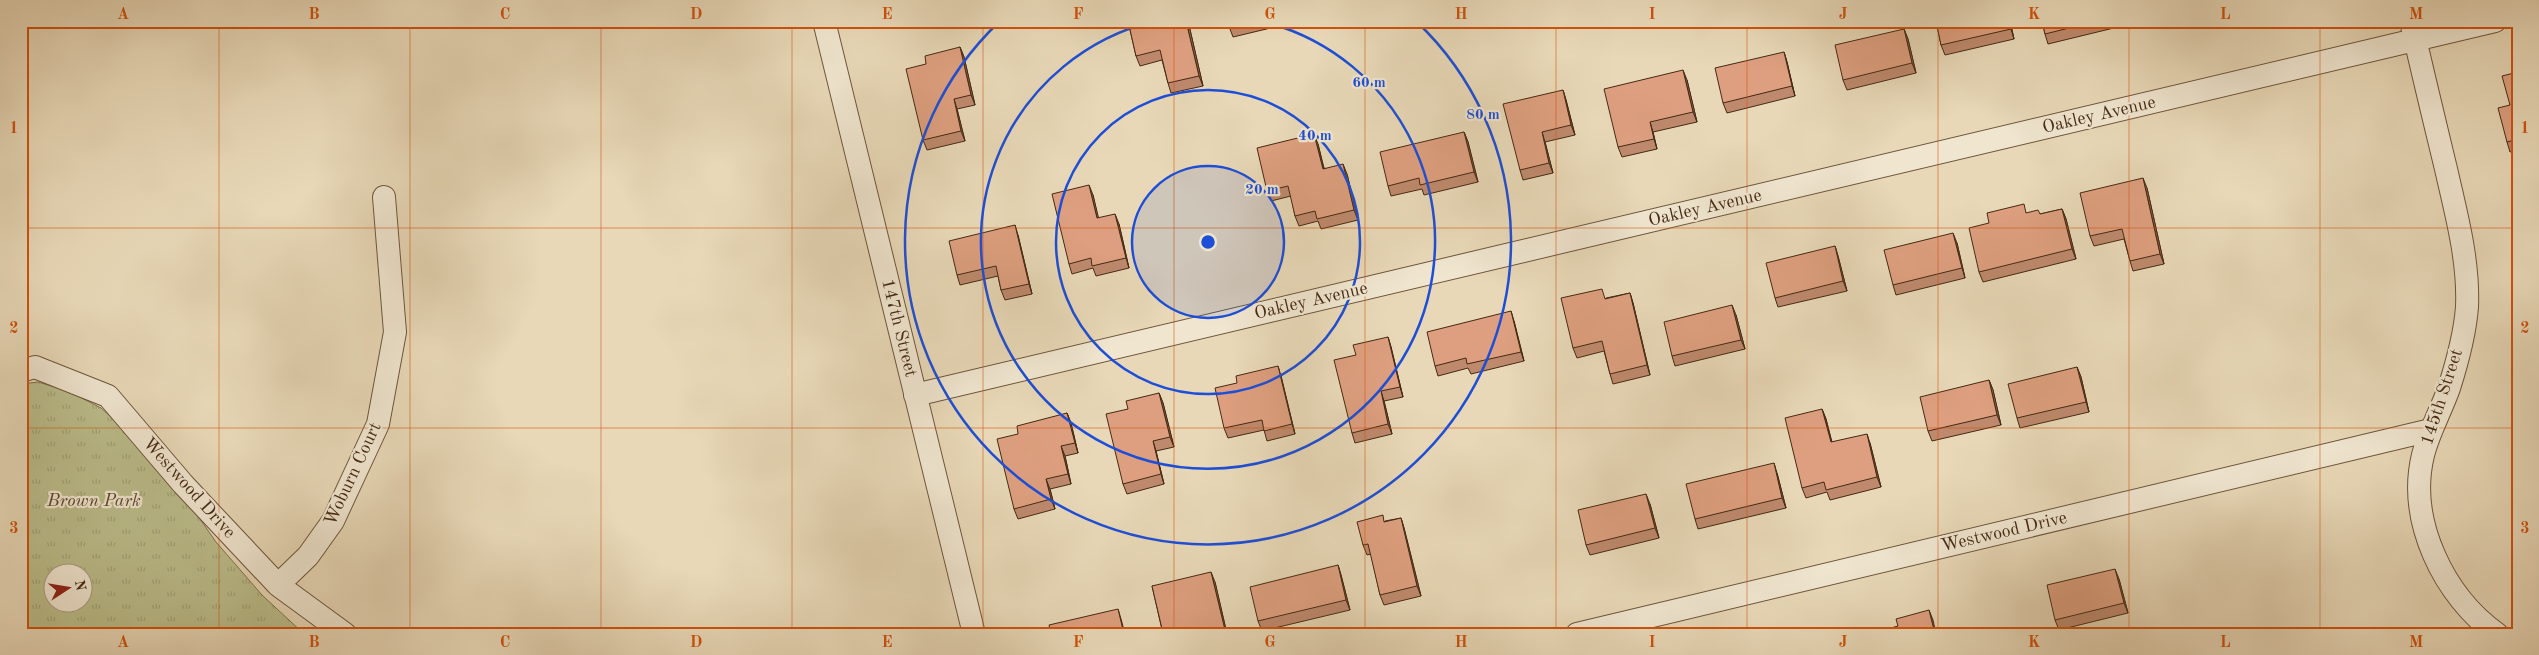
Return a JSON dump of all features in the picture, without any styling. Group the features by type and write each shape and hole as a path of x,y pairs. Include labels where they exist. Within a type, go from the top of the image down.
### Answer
{"street":[{"name":"Oakley Avenue","path":"915,395 2413,30 2495,21"},
{"name":"147th Street","path":"831,23 915,395 974,634"},
{"name":"145th Street","path":"2413,30 2460,229 2465,264 2467,307 2449,388 2431,430 2423,456 2421,490 2424,527 2434,554 2453,591 2486,626 2498,634"},
{"name":"Woburn Court","path":"278,585 308,556 333,521 378,424 395,332 384,197"},
{"name":"Westwood Drive","path":"21,371 35,367 108,396 182,484 278,585 345,634"},
{"name":"Westwood Drive","path":"1577,634 2431,430"}],"green space":[{"name":"Brown Park","path":"38,382 68,391 101,408 133,437 170,476 216,542 262,595 304,634 21,634 21,384"}],"building":[{"path":"1128,21 1186,21 1199,76 1168,83 1160,50 1136,56"},
{"path":"1227,21 1255,21 1229,27"},
{"path":"1936,21 2009,21 2011,29 1941,45"},
{"path":"2042,21 2097,21 2045,34"},
{"path":"1904,29 1912,63 1843,80 1835,45"},
{"path":"960,47 971,95 954,99 961,131 923,140 906,69 926,64 925,56"},
{"path":"1784,52 1792,86 1723,103 1715,68"},
{"path":"1683,70 1693,112 1650,122 1654,139 1618,147 1604,89"},
{"path":"2518,72 2518,139 2507,142 2498,108 2510,105 2502,76"},
{"path":"1563,90 1571,125 1542,132 1549,163 1520,170 1503,104"},
{"path":"1464,132 1474,172 1420,185 1419,178 1388,186 1380,152"},
{"path":"1314,134 1323,169 1343,164 1354,210 1317,219 1315,211 1295,216 1288,186 1267,191 1257,148"},
{"path":"2143,178 2160,254 2130,261 2122,229 2090,236 2080,193"},
{"path":"1089,185 1097,218 1115,214 1126,258 1092,266 1091,258 1069,264 1052,194"},
{"path":"2024,204 2026,213 2038,210 2040,214 2062,209 2072,249 1979,272 1969,228 1989,223 1987,213"},
{"path":"1015,225 1029,284 1001,290 996,266 957,275 949,241"},
{"path":"1953,233 1962,268 1893,285 1884,250"},
{"path":"1835,246 1843,281 1775,298 1766,263"},
{"path":"1602,289 1605,299 1630,293 1647,365 1610,374 1602,341 1573,348 1561,298"},
{"path":"1732,305 1741,340 1672,356 1664,322"},
{"path":"1511,311 1521,352 1467,364 1466,358 1435,366 1427,332"},
{"path":"1388,337 1400,387 1381,391 1388,424 1352,433 1334,360 1356,355 1353,345"},
{"path":"1278,366 1292,424 1264,431 1262,420 1224,428 1215,388 1237,383 1236,376"},
{"path":"2077,367 2086,402 2017,418 2008,384"},
{"path":"1989,380 1997,415 1928,431 1920,397"},
{"path":"1159,393 1170,437 1153,441 1161,474 1123,484 1106,414 1128,409 1126,401"},
{"path":"1822,409 1831,442 1867,434 1877,477 1826,490 1824,482 1802,488 1785,418"},
{"path":"1067,413 1075,443 1061,446 1068,474 1046,479 1051,499 1014,509 997,439 1018,434 1017,426"},
{"path":"1774,463 1782,498 1695,519 1686,484"},
{"path":"1646,494 1655,528 1586,545 1578,510"},
{"path":"1383,515 1384,522 1401,518 1417,586 1380,595 1368,544 1363,545 1357,522"},
{"path":"1338,565 1346,600 1258,621 1250,587"},
{"path":"2115,569 2124,603 2055,620 2047,585"},
{"path":"1211,572 1225,630 1211,634 1185,634 1184,628 1163,633 1152,586"},
{"path":"1118,609 1124,634 1051,634 1049,625"},
{"path":"1929,610 1935,634 1877,634 1877,632 1898,626 1896,619"}]}
